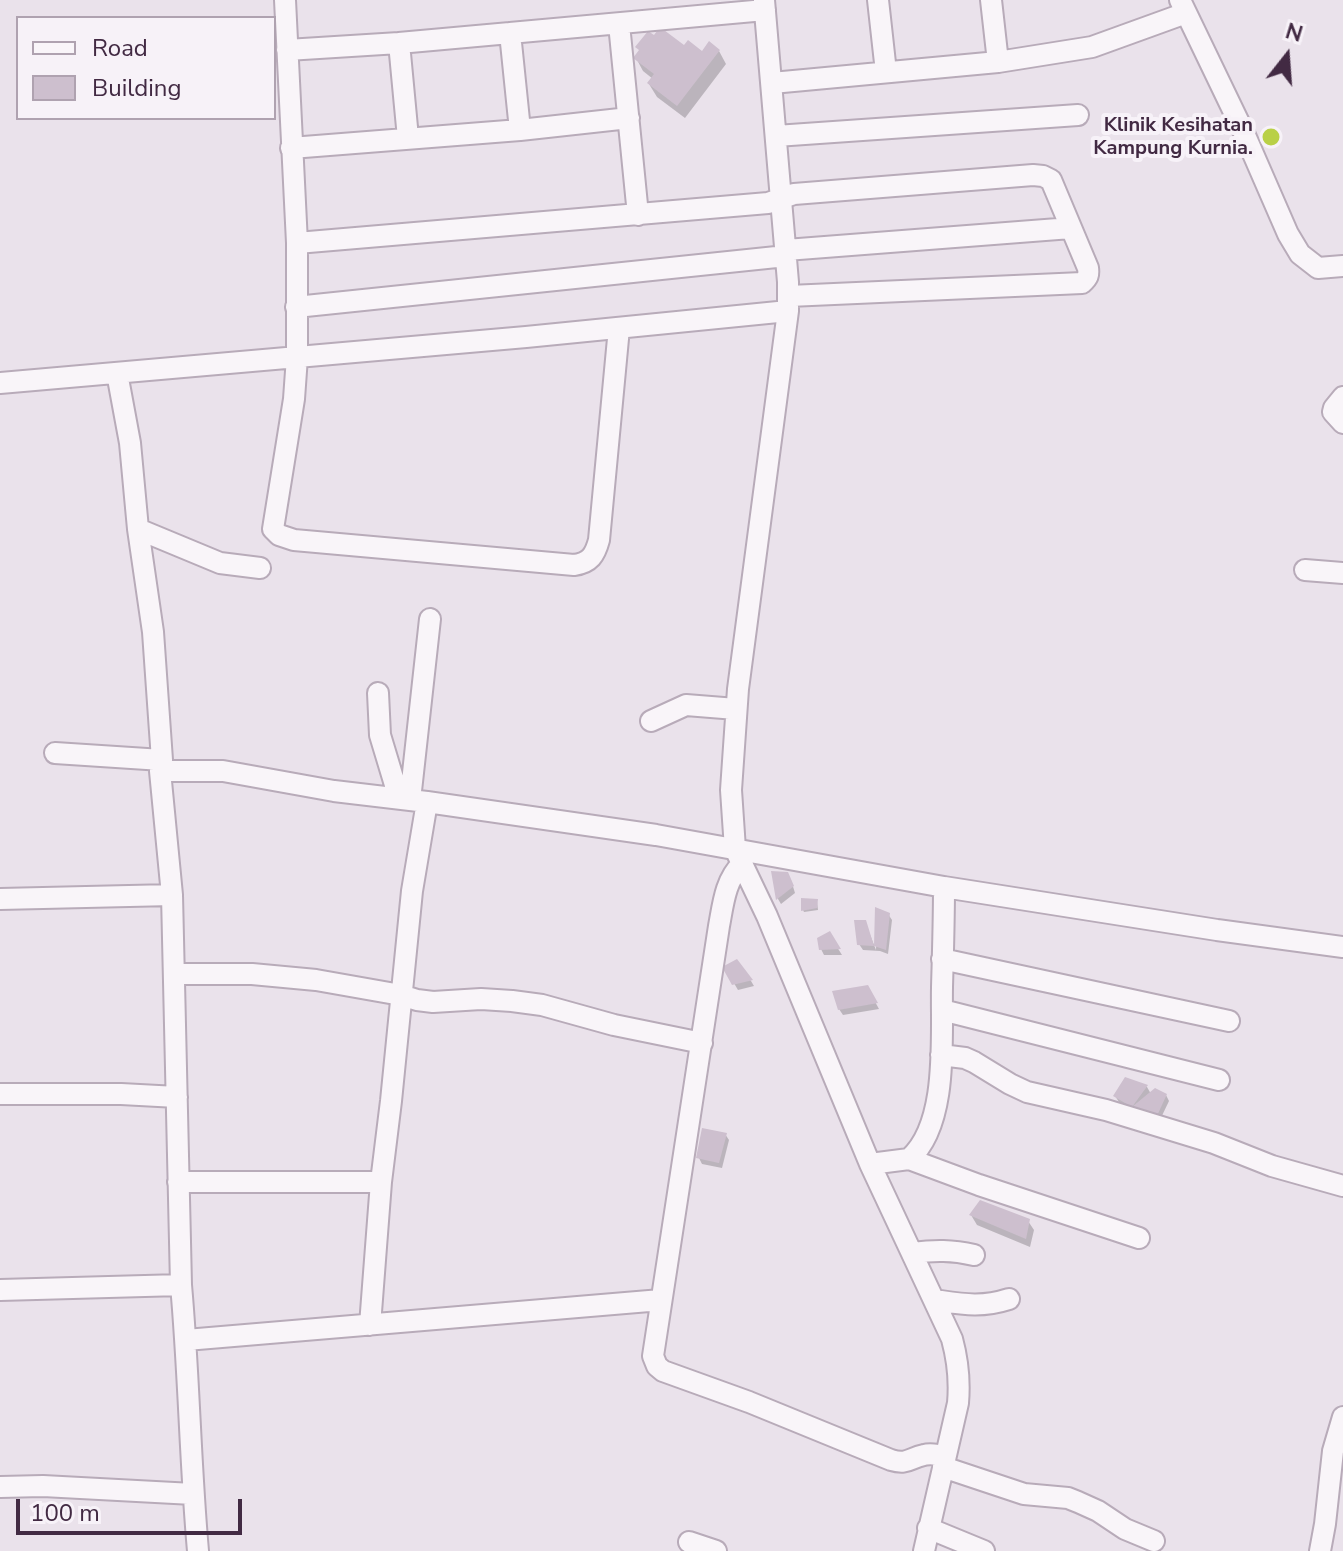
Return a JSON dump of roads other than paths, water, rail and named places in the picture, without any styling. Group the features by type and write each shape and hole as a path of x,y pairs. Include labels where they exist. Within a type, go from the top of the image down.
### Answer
{"street":[{"path":"285,0 297,243 297,357 294,399 273,529 279,535 294,540 583,564 592,558 599,540 619,328"},
{"path":"878,0 886,72"},
{"path":"991,0 998,62"},
{"path":"287,50 619,24 765,5 789,304 736,709 731,790 738,856 724,896 653,1356 663,1371 891,1460 909,1462 923,1455 1024,1494 1068,1498 1154,1541"},
{"path":"772,83 998,62 1092,47 1183,6 1300,254 1318,268 1343,266"},
{"path":"619,24 638,215"},
{"path":"510,33 520,130"},
{"path":"399,43 408,138"},
{"path":"776,136 1078,115"},
{"path":"291,148 629,118"},
{"path":"0,383 619,328 789,304 1082,283 1087,279 1088,268 1051,180 1033,175 794,194 768,203 297,243"},
{"path":"296,307 786,253 1071,228"},
{"path":"117,373 130,443 138,529 153,632 172,895 181,1285 198,1551"},
{"path":"1343,397 1333,412 1343,423"},
{"path":"138,529 220,563 260,568"},
{"path":"1305,570 1343,573"},
{"path":"370,1325 381,1182 413,879 412,800 430,619"},
{"path":"378,693 380,735 412,800"},
{"path":"651,721 686,705 736,709"},
{"path":"55,753 223,771 334,791 656,835 738,856 1343,947"},
{"path":"738,856 767,916 870,1164 952,1339 960,1381 958,1403 924,1551"},
{"path":"909,1159 926,1138 937,1101 941,1055 944,887"},
{"path":"0,899 172,895"},
{"path":"942,959 1229,1021"},
{"path":"174,974 252,974 316,980 433,1002 481,999 542,1005 614,1025 702,1043"},
{"path":"942,1010 1219,1080"},
{"path":"941,1055 965,1058 1027,1092 1106,1110 1214,1143 1272,1166 1343,1186"},
{"path":"0,1094 177,1097"},
{"path":"870,1164 909,1159 1139,1238"},
{"path":"178,1182 381,1182"},
{"path":"912,1253 937,1249 974,1255"},
{"path":"0,1290 181,1285"},
{"path":"934,1300 972,1306 1009,1299"},
{"path":"186,1340 661,1300"},
{"path":"1320,1551 1334,1519 1333,1451 1343,1417"},
{"path":"0,1487 43,1486 193,1494"},
{"path":"928,1528 984,1551"},
{"path":"689,1542 716,1551"}],"place":[{"name":"Klinik Kesihatan Kampung Kurnia.","path":"1271,137"}]}
